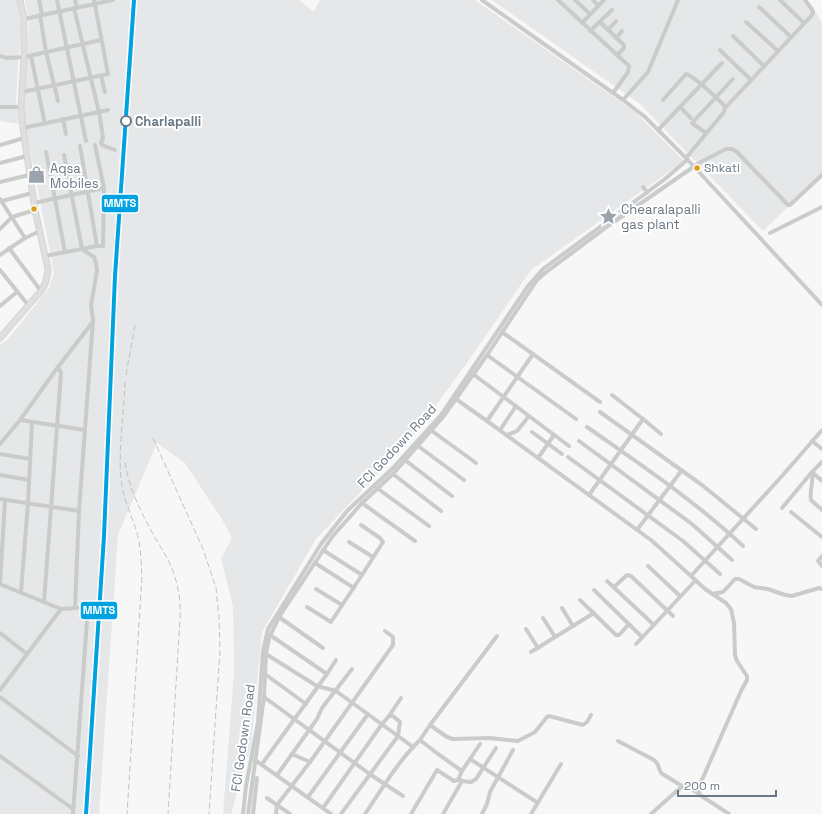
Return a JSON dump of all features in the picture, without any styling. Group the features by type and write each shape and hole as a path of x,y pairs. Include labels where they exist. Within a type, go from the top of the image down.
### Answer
{"main road":[{"path":"0,338 41,291 45,285 48,269 34,210 24,138 21,107 24,57 24,19 20,0"}],"street":[{"path":"39,0 46,52 58,101"},
{"path":"57,0 86,141"},
{"path":"76,0 82,44 103,138 101,142 102,145 115,150"},
{"path":"24,19 76,8 94,2 112,0"},
{"path":"482,0 645,117 694,167 821,303"},
{"path":"558,0 630,69 613,93"},
{"path":"575,0 590,14"},
{"path":"593,0 598,5"},
{"path":"582,23 604,0"},
{"path":"623,100 648,72 678,0"},
{"path":"780,0 804,23 813,13 805,0"},
{"path":"22,92 38,90 108,74 100,40 94,2"},
{"path":"759,7 791,37"},
{"path":"590,31 612,10"},
{"path":"608,30 616,21"},
{"path":"600,22 624,46 617,55"},
{"path":"746,22 778,51"},
{"name":"FCI Godown Road","path":"248,814 260,716 263,651 268,629 321,544 392,474 432,430 487,355 497,330 535,277 543,269 665,179 686,159 724,112 725,108 804,23"},
{"path":"616,38 622,31"},
{"path":"733,36 764,66"},
{"path":"0,56 7,58 24,57 100,40"},
{"path":"720,50 751,80"},
{"path":"30,56 45,124"},
{"path":"658,130 722,62"},
{"path":"663,100 686,74 690,75 724,105 725,108"},
{"path":"101,76 105,92"},
{"path":"706,133 692,123 733,79"},
{"path":"0,107 21,107"},
{"path":"680,107 691,118"},
{"path":"23,128 108,110"},
{"path":"63,119 66,134"},
{"path":"0,145 24,138"},
{"path":"46,256 103,246 104,188 95,145"},
{"path":"80,146 97,246"},
{"name":"FCI Godown Road","path":"243,814 246,786 264,697 266,654 270,635 279,617 347,511 393,468 441,415 489,347 502,332 530,289 545,273 608,226 694,167 726,149 732,149 737,152 788,205 790,205 822,175"},
{"path":"46,152 65,252"},
{"path":"64,155 82,249 94,256 97,271 92,298 92,322 75,607"},
{"path":"0,163 27,156"},
{"path":"0,182 29,174"},
{"path":"643,187 647,192"},
{"path":"34,203 104,188"},
{"path":"25,238 1,200 32,193"},
{"path":"770,233 822,208"},
{"path":"0,229 12,217 34,210"},
{"path":"0,255 8,248 40,231"},
{"path":"8,248 41,291"},
{"path":"0,270 29,306"},
{"path":"0,281 5,276"},
{"path":"0,306 17,292"},
{"path":"0,444 20,420 92,322"},
{"path":"502,332 600,402"},
{"path":"487,421 533,354"},
{"path":"487,355 576,419"},
{"path":"44,602 57,426 60,373 58,367"},
{"path":"473,374 569,446"},
{"path":"612,395 661,434"},
{"path":"456,399 589,494 660,547 695,581 726,603 731,609 734,623 735,655 737,661 747,676 747,680 698,789 698,793"},
{"path":"500,430 516,406"},
{"path":"600,412 682,470 744,518 756,530"},
{"path":"507,436 517,431 529,416"},
{"path":"589,494 643,419"},
{"path":"20,420 85,430"},
{"path":"21,592 28,503 32,423"},
{"path":"587,427 670,486 730,533 743,546"},
{"path":"432,430 476,463"},
{"path":"691,576 822,430"},
{"path":"532,432 562,454"},
{"path":"538,458 554,435"},
{"path":"579,441 692,524 732,560"},
{"path":"812,441 822,449"},
{"path":"418,446 464,480"},
{"path":"0,454 30,459"},
{"path":"568,457 683,541 720,574"},
{"path":"405,460 452,496"},
{"path":"782,508 822,462"},
{"path":"637,530 682,470"},
{"path":"812,472 822,481"},
{"path":"812,472 814,480 810,496 811,500 822,510"},
{"path":"392,474 441,511"},
{"path":"0,475 29,480"},
{"path":"377,488 429,526"},
{"path":"73,812 88,607 61,609 0,584 2,500 80,511"},
{"path":"362,503 415,541"},
{"path":"791,512 822,537"},
{"path":"306,607 331,622 342,606 382,542 361,525"},
{"path":"348,542 373,557"},
{"path":"323,550 362,575"},
{"path":"822,556 818,561 822,566"},
{"path":"315,563 354,588"},
{"path":"648,566 680,596"},
{"path":"614,587 626,575 631,576 673,616"},
{"path":"712,594 723,592 735,579 739,579 754,587 768,589 792,596 819,588 822,589"},
{"path":"607,581 654,625"},
{"path":"636,644 695,581"},
{"path":"316,589 342,606"},
{"path":"594,590 642,637"},
{"path":"580,600 616,635 619,635 628,624"},
{"path":"562,608 573,626"},
{"path":"0,690 61,609"},
{"path":"531,652 594,613"},
{"path":"279,617 323,648"},
{"path":"543,618 555,637"},
{"path":"526,629 538,648"},
{"path":"276,814 277,805 310,762 393,645 393,637 386,631"},
{"path":"0,633 27,654"},
{"path":"270,635 327,674"},
{"path":"365,814 385,784 420,740 497,636"},
{"path":"266,654 317,686 336,691 413,747"},
{"path":"262,764 336,660"},
{"path":"277,775 317,719 322,708 352,669"},
{"path":"265,674 306,704"},
{"path":"0,697 78,756"},
{"path":"264,697 402,796"},
{"path":"323,808 401,698"},
{"path":"308,797 368,714"},
{"path":"430,725 447,737 453,739 490,738 518,741 535,732 547,717 583,725 587,722 591,715"},
{"path":"341,814 371,775 398,736 400,722 393,716 389,716"},
{"path":"420,740 462,771"},
{"path":"618,741 654,760 657,763 661,773 682,786 686,786 698,793 729,814"},
{"path":"443,814 460,780 462,771 480,744"},
{"path":"411,814 437,770 454,781 460,780 471,782 476,779 496,748"},
{"path":"482,814 487,804 490,792 513,750"},
{"path":"292,754 310,762"},
{"path":"0,756 73,812"},
{"path":"470,759 538,803"},
{"path":"255,760 331,814"},
{"path":"531,814 561,764"},
{"path":"253,814 258,778"},
{"path":"651,814 682,786"},
{"path":"267,798 290,814"}],"shaded area":[{"path":"0,0 17,0 21,25 16,100 19,124 0,121"},
{"path":"25,0 299,0 314,12 320,0 475,0 635,112 684,161 531,270 464,367 411,439 316,539 262,632 251,746 231,814 223,814 234,673 233,607 221,558 232,538 223,521 185,463 157,443 118,535 99,814 0,814 0,345 8,339 49,288 54,273 24,118 29,23"},
{"path":"492,0 807,0 822,22 822,174 763,231 640,104"}],"railway":[{"path":"126,375 135,325"},
{"path":"125,382 120,468 121,480 138,538 141,554 142,576 127,814"},
{"path":"153,438 203,549 216,588 220,651 209,814"},
{"path":"125,462 129,482 136,500 170,564 176,580 179,596 180,619 168,814"}],"transit line":[{"name":"MMTS","path":"86,814 104,536 115,276 134,0"}],"place":[{"name":"Charlapalli","path":"126,121"},
{"name":"Shkati","path":"697,168"},
{"name":"Aqsa Mobiles","path":"37,175"},
{"name":"Chearalapalli gas plant","path":"608,216"}]}
